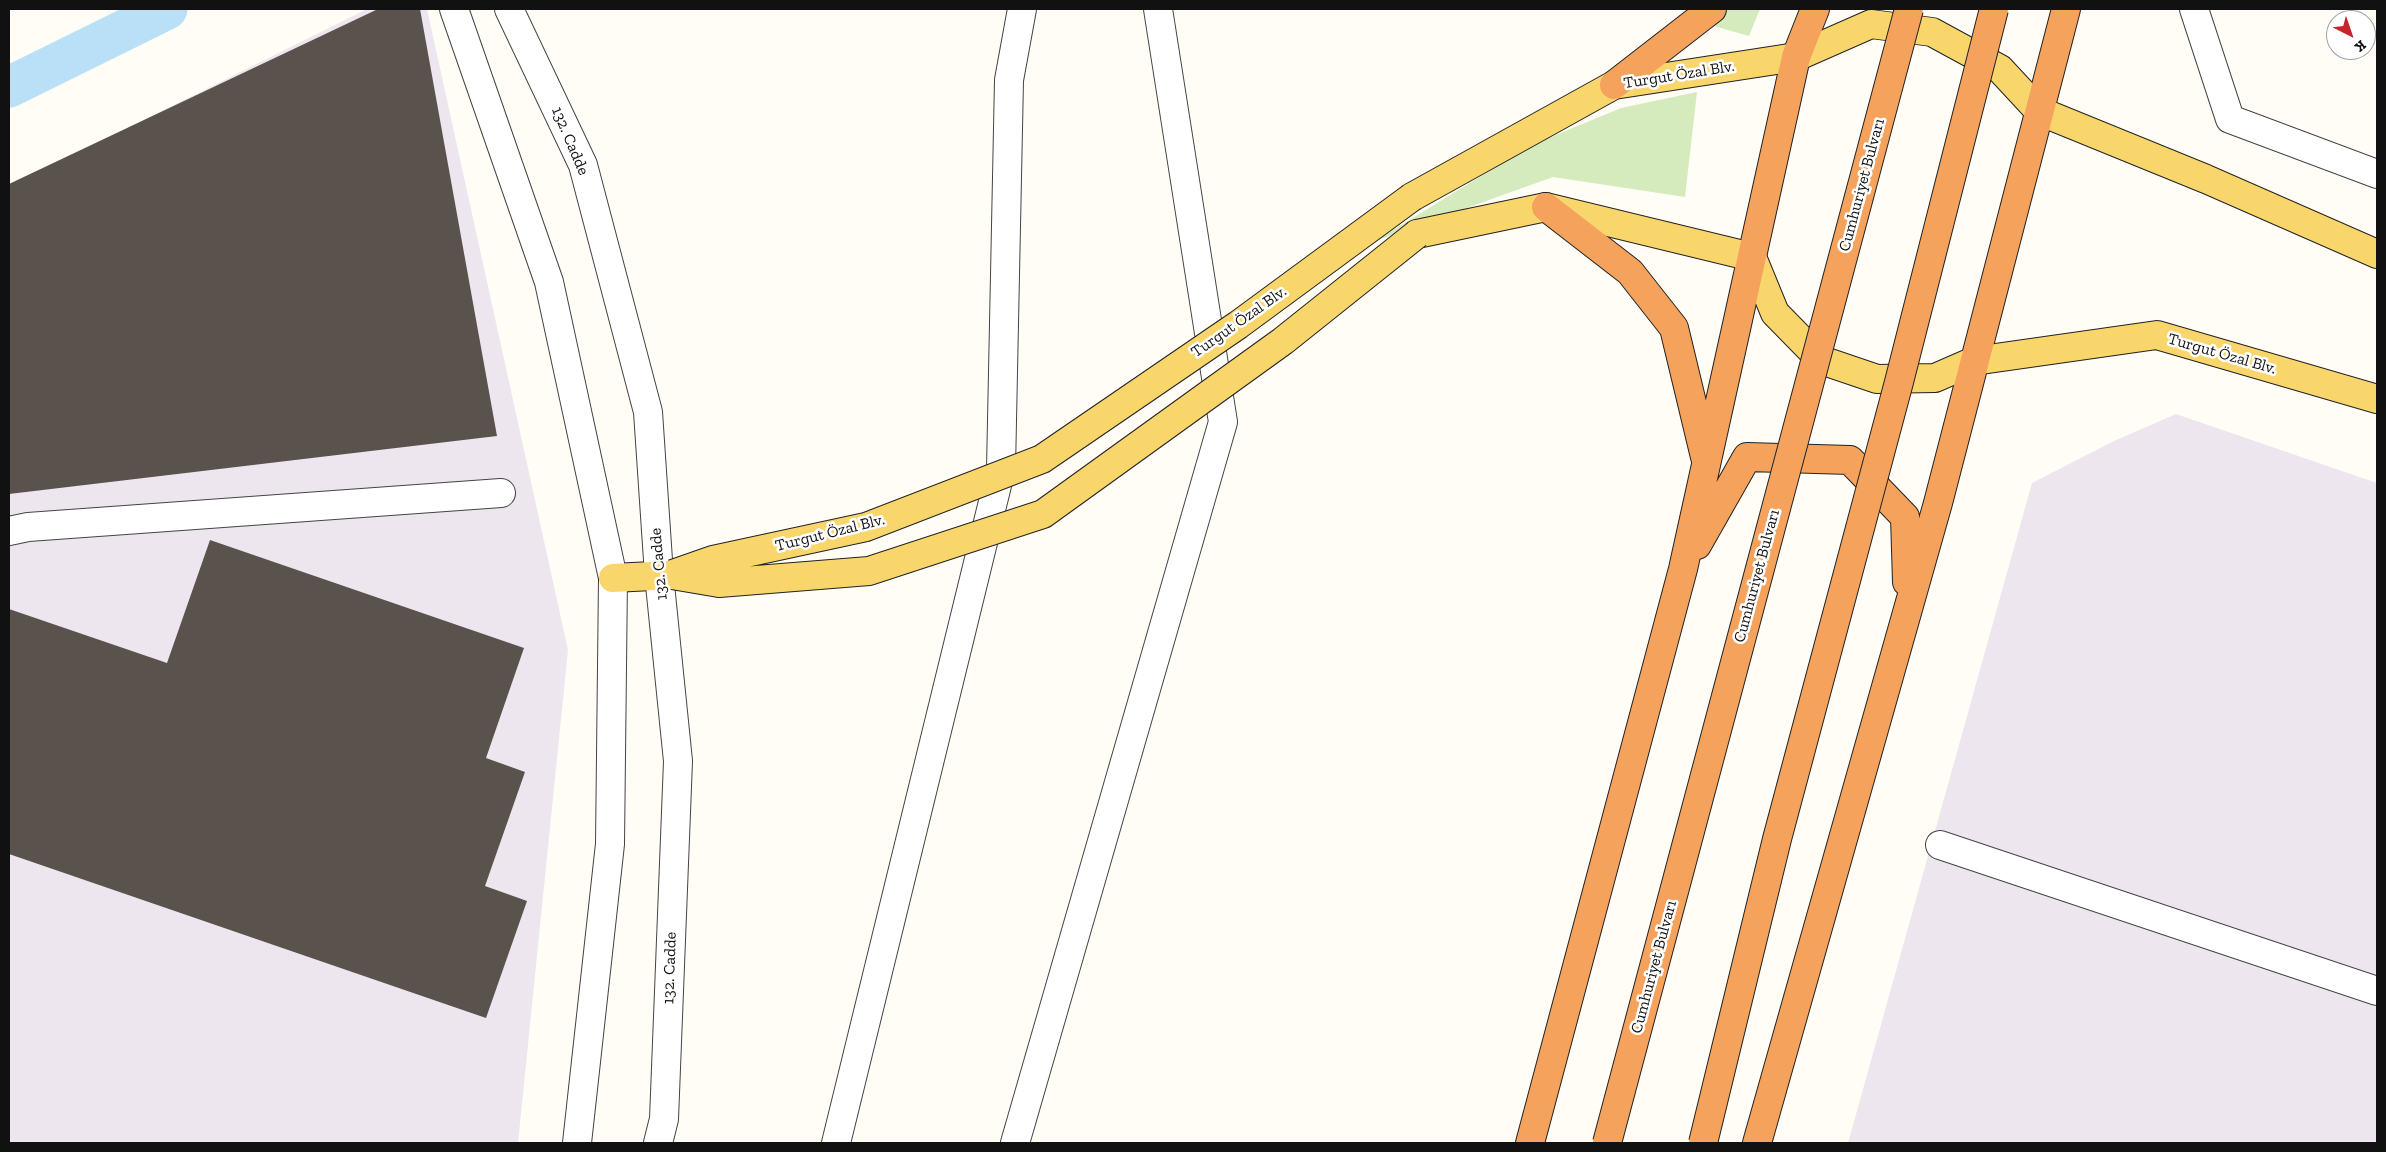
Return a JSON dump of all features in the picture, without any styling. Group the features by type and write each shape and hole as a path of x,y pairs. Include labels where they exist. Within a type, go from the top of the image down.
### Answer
{"highway":[{"path":"1614,84 1712,9"},
{"path":"1530,1143 1683,570 1796,57 1815,9"},
{"name":"Cumhuriyet Bulvarı","path":"1607,1143 1909,9"},
{"path":"1702,1143 1713,1109 1777,839 1899,382 1994,9"},
{"path":"1756,1143 1907,611 2066,9"},
{"path":"1546,206 1630,272 1674,328 1707,464"},
{"path":"1683,570 1746,457 1850,460 1906,517 1907,611"}],"main road":[{"name":"Turgut Özal Blv.","path":"666,575 712,560 866,527 1042,459 1238,325 1412,197 1614,84 1796,57 1871,24 1932,32 2000,69 2039,111"},
{"path":"2039,111 2206,179 2377,254"},
{"name":"Turgut Özal Blv.","path":"613,578 666,575 719,583 869,571 1043,514 1283,341 1417,234 1546,206 1752,257 1775,313 1821,360 1876,379 1935,378 1974,361 2157,335 2377,399"}],"street":[{"path":"454,9 549,282 613,578 610,844 577,1143"},
{"name":"132. Cadde","path":"510,9 583,165 648,412 666,575 678,761 664,1119 658,1143"},
{"path":"836,1143 1001,469 1009,80 1022,9"},
{"path":"1015,1143 1223,422 1158,9"},
{"path":"2194,9 2230,119 2377,174"},
{"path":"9,531 28,527 501,493"},
{"path":"1940,845 2377,991"}],"shaded area":[{"path":"367,9 427,9 568,650 518,1143 9,1143 9,187"},
{"path":"2176,414 2377,483 2377,1143 1848,1143 2032,483 2114,441"}],"green space":[{"path":"1729,9 1760,9 1749,36 1710,25"},
{"path":"1697,92 1685,197 1553,177 1375,241 1532,145 1621,108"}],"building":[{"path":"378,9 420,9 497,436 9,494 9,184"},
{"path":"210,540 524,648 486,758 525,772 485,886 527,901 486,1018 9,854 9,609 167,663"}],"waterway":[{"path":"9,87 167,9"}]}
